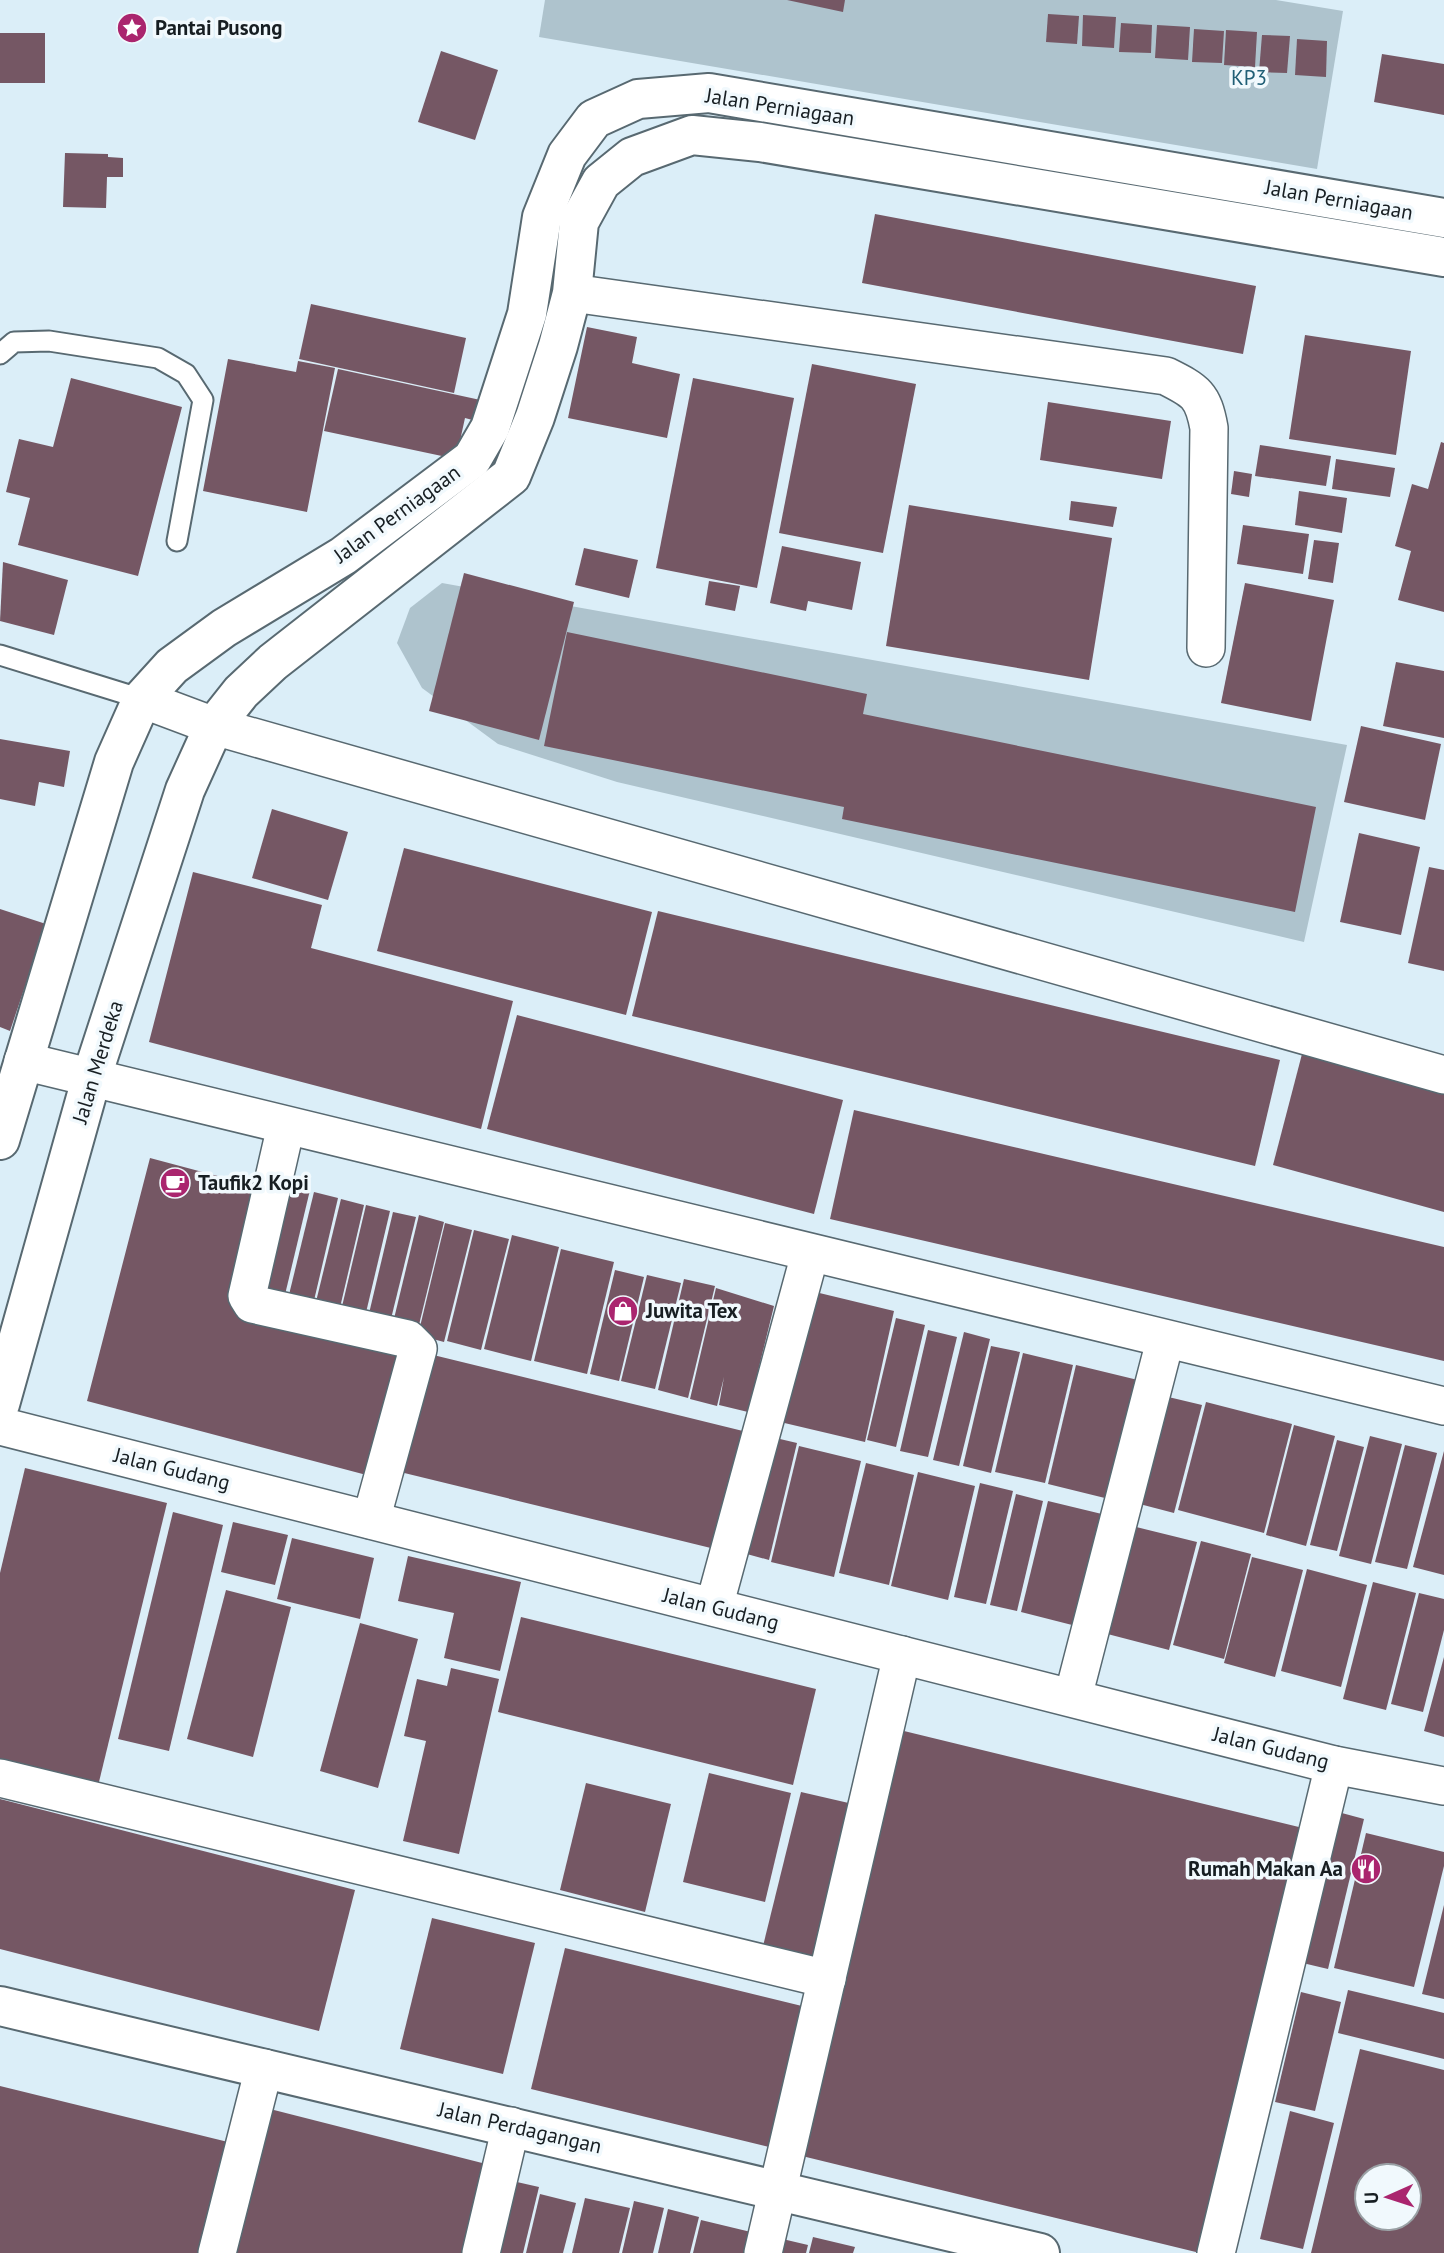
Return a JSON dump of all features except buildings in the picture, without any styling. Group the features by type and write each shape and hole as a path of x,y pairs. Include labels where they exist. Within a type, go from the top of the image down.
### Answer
{"street":[{"name":"Jalan Perniagaan","path":"142,699 172,666 224,628 343,556 472,459 491,428 527,314 542,217 567,155 594,119 638,99 709,93 1444,218"},
{"name":"Jalan Perniagaan","path":"214,726 241,692 273,662 511,476 535,416 572,293 579,222 601,182 632,157 692,135 760,142 1444,257"},
{"path":"572,293 1166,376 1189,387 1204,402 1209,428 1206,648"},
{"path":"0,1140 114,762 142,699 214,726 1444,1075"},
{"name":"Jalan Merdeka","path":"0,1404 92,1076 186,790 214,726"},
{"path":"23,1060 810,1254 1444,1406"},
{"path":"286,1126 247,1296 252,1304 408,1339 418,1349 371,1520"},
{"path":"714,1607 810,1254"},
{"path":"1073,1697 1165,1340"},
{"name":"Jalan Gudang","path":"0,1426 1334,1765 1444,1786"},
{"path":"763,2253 902,1655"},
{"path":"1216,2253 1334,1765"},
{"path":"0,1778 827,1979"},
{"name":"Jalan Perdagangan","path":"0,2006 778,2188 996,2248 1040,2253"},
{"path":"217,2253 264,2068"},
{"path":"481,2253 511,2126"}],"lane":[{"path":"0,354 14,342 49,341 158,358 186,374 203,400 177,541"},
{"path":"0,655 142,699"}],"green space":[{"name":"KP3","path":"545,0 1276,0 1343,11 1317,169 539,37"},
{"path":"442,583 1347,745 1304,942 617,782 498,744 422,688 397,643 410,608"}],"place":[{"name":"Pantai Pusong","path":"132,28"},
{"name":"Taufik2 Kopi","path":"175,1183"},
{"name":"Juwita Tex","path":"623,1311"},
{"name":"Rumah Makan Aa","path":"1366,1869"}]}
